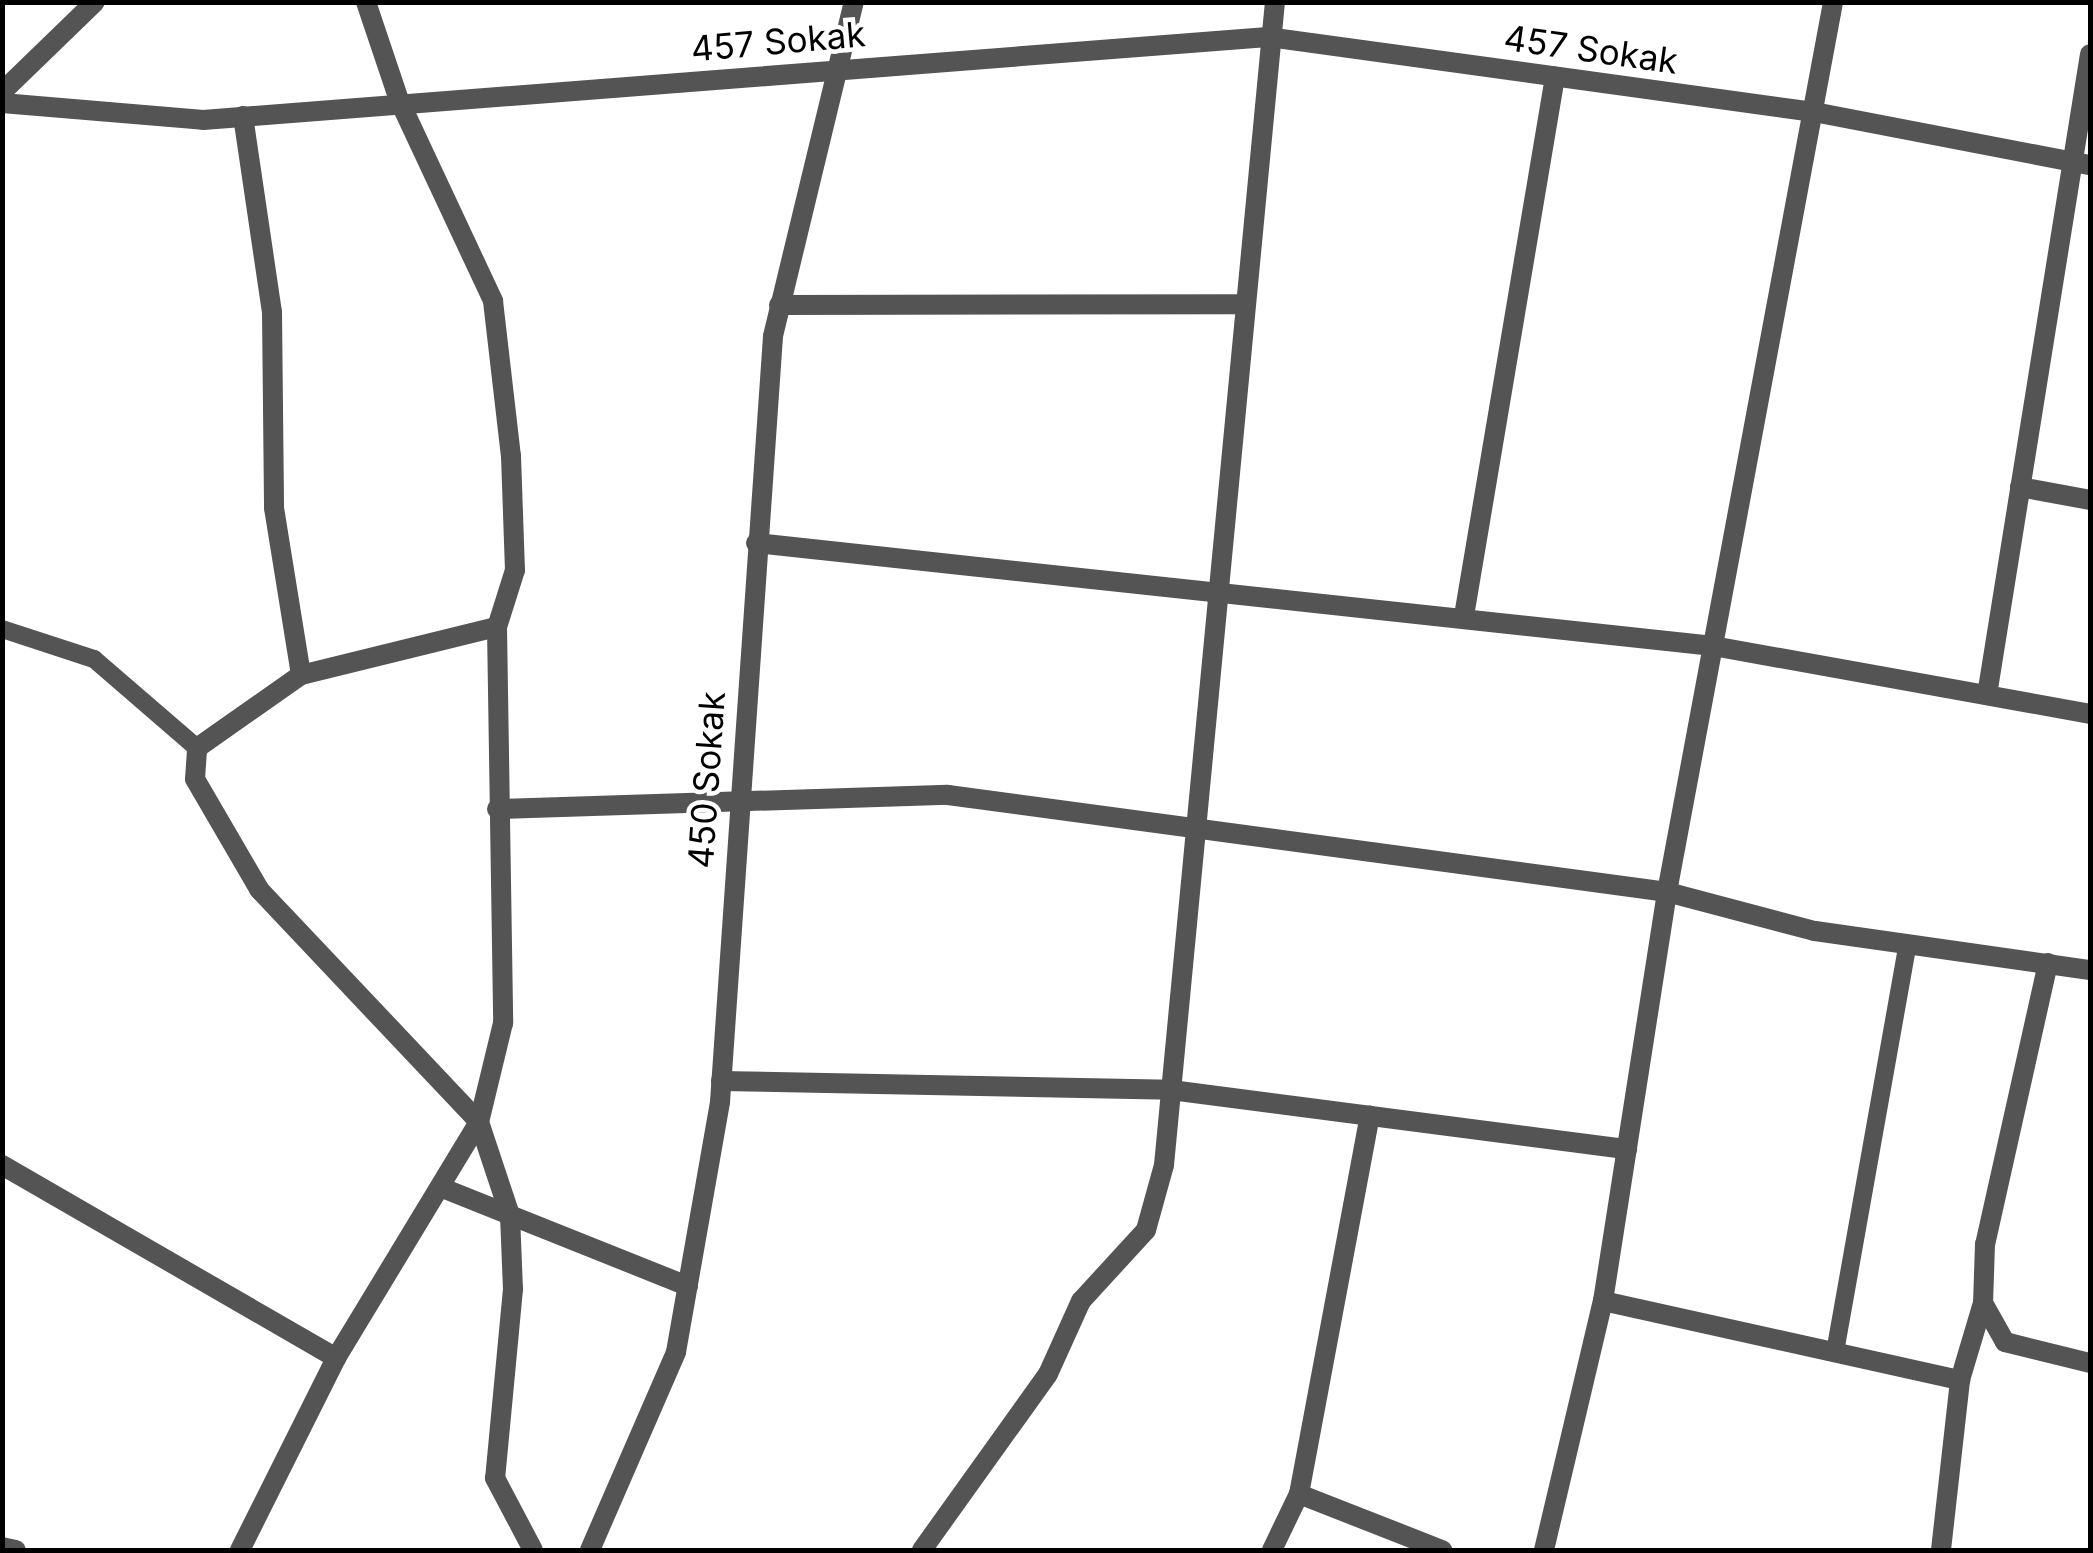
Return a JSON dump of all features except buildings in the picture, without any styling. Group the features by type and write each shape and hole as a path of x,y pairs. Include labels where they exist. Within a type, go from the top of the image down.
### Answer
{"street":[{"path":"2,92 95,2"},
{"path":"240,1550 336,1358 479,1122 504,1023 497,810 497,627 515,570 493,301 399,100 366,2"},
{"name":"450 Sokak","path":"590,1550 676,1352 688,1286 720,1080 736,800 779,306 831,69 854,2"},
{"path":"922,1550 1048,1374 1080,1301 1146,1230 1171,1090 1268,38 1275,2"},
{"path":"1544,1550 1603,1301 1667,892 1833,2"},
{"name":"457 Sokak","path":"2,103 243,116 399,100 504,100 831,69 1268,38 1814,112 2080,163"},
{"path":"1987,695 2020,487 2080,163 2090,54"},
{"path":"1464,616 1556,77"},
{"path":"243,116 272,312 274,508 301,675"},
{"path":"779,306 1244,304"},
{"path":"2020,487 2090,500"},
{"path":"756,543 1217,586 1713,646 2090,714"},
{"path":"497,627 301,675 197,748 195,779 258,888 479,1122 510,1215 513,1289 495,1478 533,1550"},
{"path":"497,810 948,795 1667,892 1908,944 2090,970"},
{"path":"1941,1550 1960,1380 1983,1303 1985,1244 2048,964"},
{"path":"720,1080 1171,1090 1627,1149"},
{"path":"1272,1550 1299,1494 1370,1116"},
{"path":"2,1165 336,1358"},
{"path":"440,1187 688,1286"},
{"path":"1603,1301 1960,1380"},
{"path":"1983,1303 2005,1342 2090,1363"},
{"path":"1299,1494 1442,1550"},
{"path":"2,1547 16,1550"}],"lane":[{"path":"2,629 94,659 197,748"},
{"path":"1835,1352 1908,944"}]}
